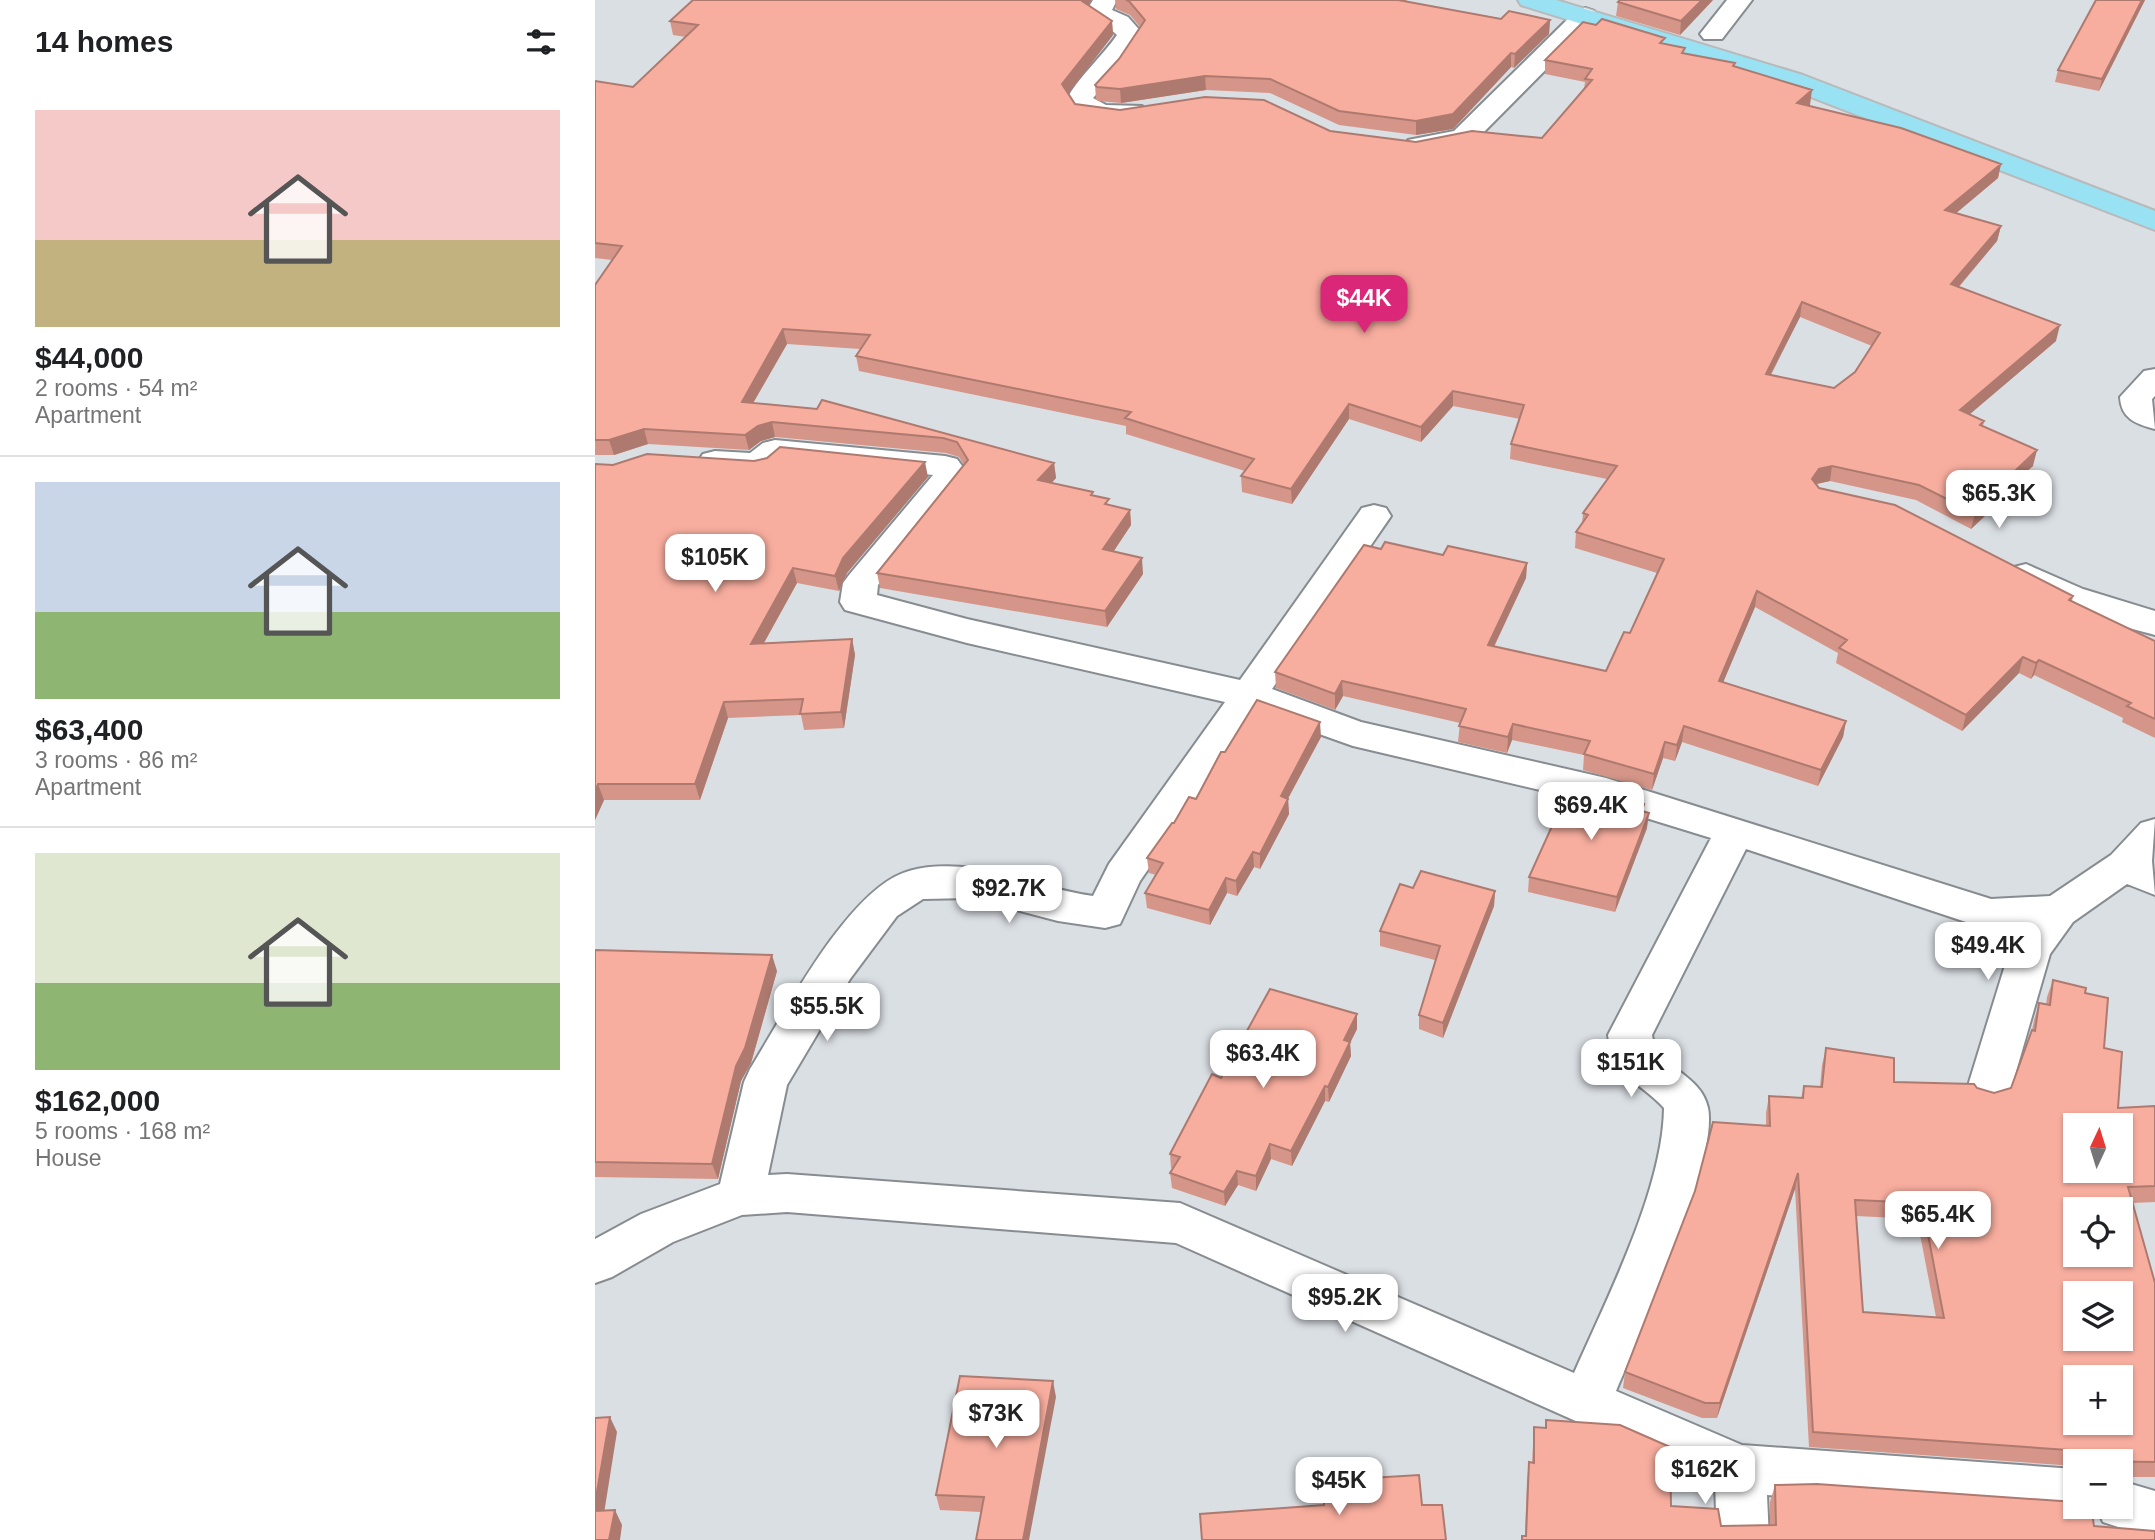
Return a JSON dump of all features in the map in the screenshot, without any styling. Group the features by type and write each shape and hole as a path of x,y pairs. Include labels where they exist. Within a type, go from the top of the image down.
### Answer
{"main road":[{"path":"1530,0 1592,8 1713,34 1830,71 2155,196"},
{"path":"1592,8 1794,80 2155,221"}],"street":[{"path":"1105,0 1098,12 1119,22 1130,34 1109,65 1086,87 1079,100 1089,111 1121,114 1156,107"},
{"path":"1713,34 1740,0"},
{"path":"1392,143 1416,146 1463,137 1592,8"},
{"path":"2155,378 2136,397 2137,410 2155,419"},
{"path":"685,458 757,464 775,450 785,450 945,466 951,474 861,583 858,603 967,631 1247,694 1353,733 1594,789 1735,831 1990,915 2059,911 2140,873 2155,833"},
{"path":"740,1196 766,1082 835,968 883,905 915,884 971,883 1058,906 1105,913 1123,875 1374,516"},
{"path":"2002,562 2070,597 2155,623"},
{"path":"1586,1404 1671,1192 1689,1121 1685,1105 1677,1093 1633,1055 1630,1035 1735,831"},
{"path":"1989,1089 2031,949 2059,911"},
{"path":"595,1263 657,1228 740,1196 787,1193 1180,1223 1586,1404 1740,1469 2063,1492"},
{"path":"1740,1469 1743,1540"},
{"path":"2133,1509 2155,1515"}],"building":[{"path":"693,0 1082,0 1112,21 1062,84 1075,104 1120,110 1205,97 1264,100 1330,131 1416,142 1472,131 1542,138 1592,80 1585,79 1592,69 1545,60 1583,22 1596,25 1602,19 1665,38 1660,43 1685,48 1682,53 1735,63 1733,66 1812,90 1797,103 1901,128 2001,164 1945,210 2001,226 1951,284 2060,325 1960,410 1984,421 1980,425 2037,450 2015,471 2019,473 1975,513 1919,485 1832,466 1819,469 1812,479 1819,488 1895,505 2073,596 2069,600 2155,641 2155,719 2127,706 2131,703 2039,660 2036,663 2023,657 1966,715 1839,648 1847,640 1757,591 1719,681 1846,721 1821,770 1684,726 1677,745 1665,742 1654,774 1584,754 1590,741 1513,724 1508,737 1459,726 1466,709 1342,681 1335,694 1275,672 1364,545 1381,549 1385,542 1443,555 1448,546 1527,563 1488,645 1606,671 1624,632 1630,633 1664,559 1576,532 1588,515 1583,513 1617,466 1511,444 1524,405 1453,391 1421,427 1349,404 1291,489 1241,476 1254,459 1125,418 1131,412 856,356 870,335 783,329 742,402 817,409 822,400 1054,463 1038,480 1093,492 1091,495 1109,499 1105,504 1130,510 1103,549 1142,558 1105,611 877,573 968,460 957,442 943,438 772,422 758,426 745,435 644,429 609,440 595,440 595,285 622,246 595,243 595,81 633,87 698,25 670,21","holes":["1802,302 1880,333 1855,372 1834,388 1766,374"]},
{"path":"1126,0 1398,0 1501,19 1509,11 1550,20 1515,54 1511,53 1453,114 1416,121 1339,111 1270,79 1205,76 1120,89 1097,87 1095,85 1119,59 1145,20"},
{"path":"1702,0 1681,21 1618,2"},
{"path":"2096,0 2142,0 2102,79 2058,70"},
{"path":"780,447 925,462 843,558 835,576 793,568 751,644 852,639 841,712 800,714 803,699 724,702 695,784 598,784 595,792 595,464 613,465 647,454 754,461 767,458"},
{"path":"1257,700 1320,722 1281,796 1288,799 1260,854 1253,852 1236,881 1226,878 1209,910 1145,893 1163,863 1147,858 1174,823 1189,797 1196,799 1221,752 1225,752"},
{"path":"1571,784 1644,804 1642,811 1649,813 1617,897 1529,877"},
{"path":"1421,871 1495,891 1443,1023 1419,1015 1440,946 1380,931 1400,884 1413,888"},
{"path":"595,950 772,955 745,1048 736,1066 712,1164 595,1162"},
{"path":"2053,980 2086,988 2085,993 2108,998 2104,1048 2122,1052 2118,1108 2155,1106 2155,1186 2128,1187 2131,1197 2063,1197 2063,1267 2133,1267 2133,1205 2155,1283 2155,1462 2133,1462 2133,1449 2063,1450 1813,1432 1798,1173 1720,1403 1705,1403 1625,1372 1695,1191 1713,1122 1770,1126 1769,1096 1803,1098 1804,1086 1822,1087 1826,1048 1894,1058 1894,1082 1974,1084 1977,1088 1994,1093 2011,1088 2032,1030 2035,1031 2039,1003 2050,1005","holes":["1855,1200 1922,1203 1944,1318 1863,1312"]},
{"path":"1270,989 1357,1014 1344,1040 1350,1042 1328,1087 1325,1086 1291,1151 1270,1144 1256,1176 1237,1171 1224,1192 1170,1173 1180,1157 1170,1154 1212,1074 1221,1078"},
{"path":"960,1376 1053,1381 1023,1540 976,1540 984,1497 936,1495"},
{"path":"610,1417 595,1503 595,1418"},
{"path":"1546,1420 1620,1425 1670,1447 1671,1506 1718,1509 1721,1526 1776,1525 1775,1485 1817,1484 2063,1501 2063,1519 2093,1519 2094,1526 2155,1531 2155,1540 1522,1540 1522,1536 1526,1536 1529,1462 1534,1463 1534,1427 1546,1428"},
{"path":"1419,1475 1422,1505 1442,1505 1446,1540 1202,1540 1200,1514 1324,1505 1324,1500 1356,1498 1354,1479"},
{"path":"615,1510 609,1540 595,1540 595,1511"}]}
